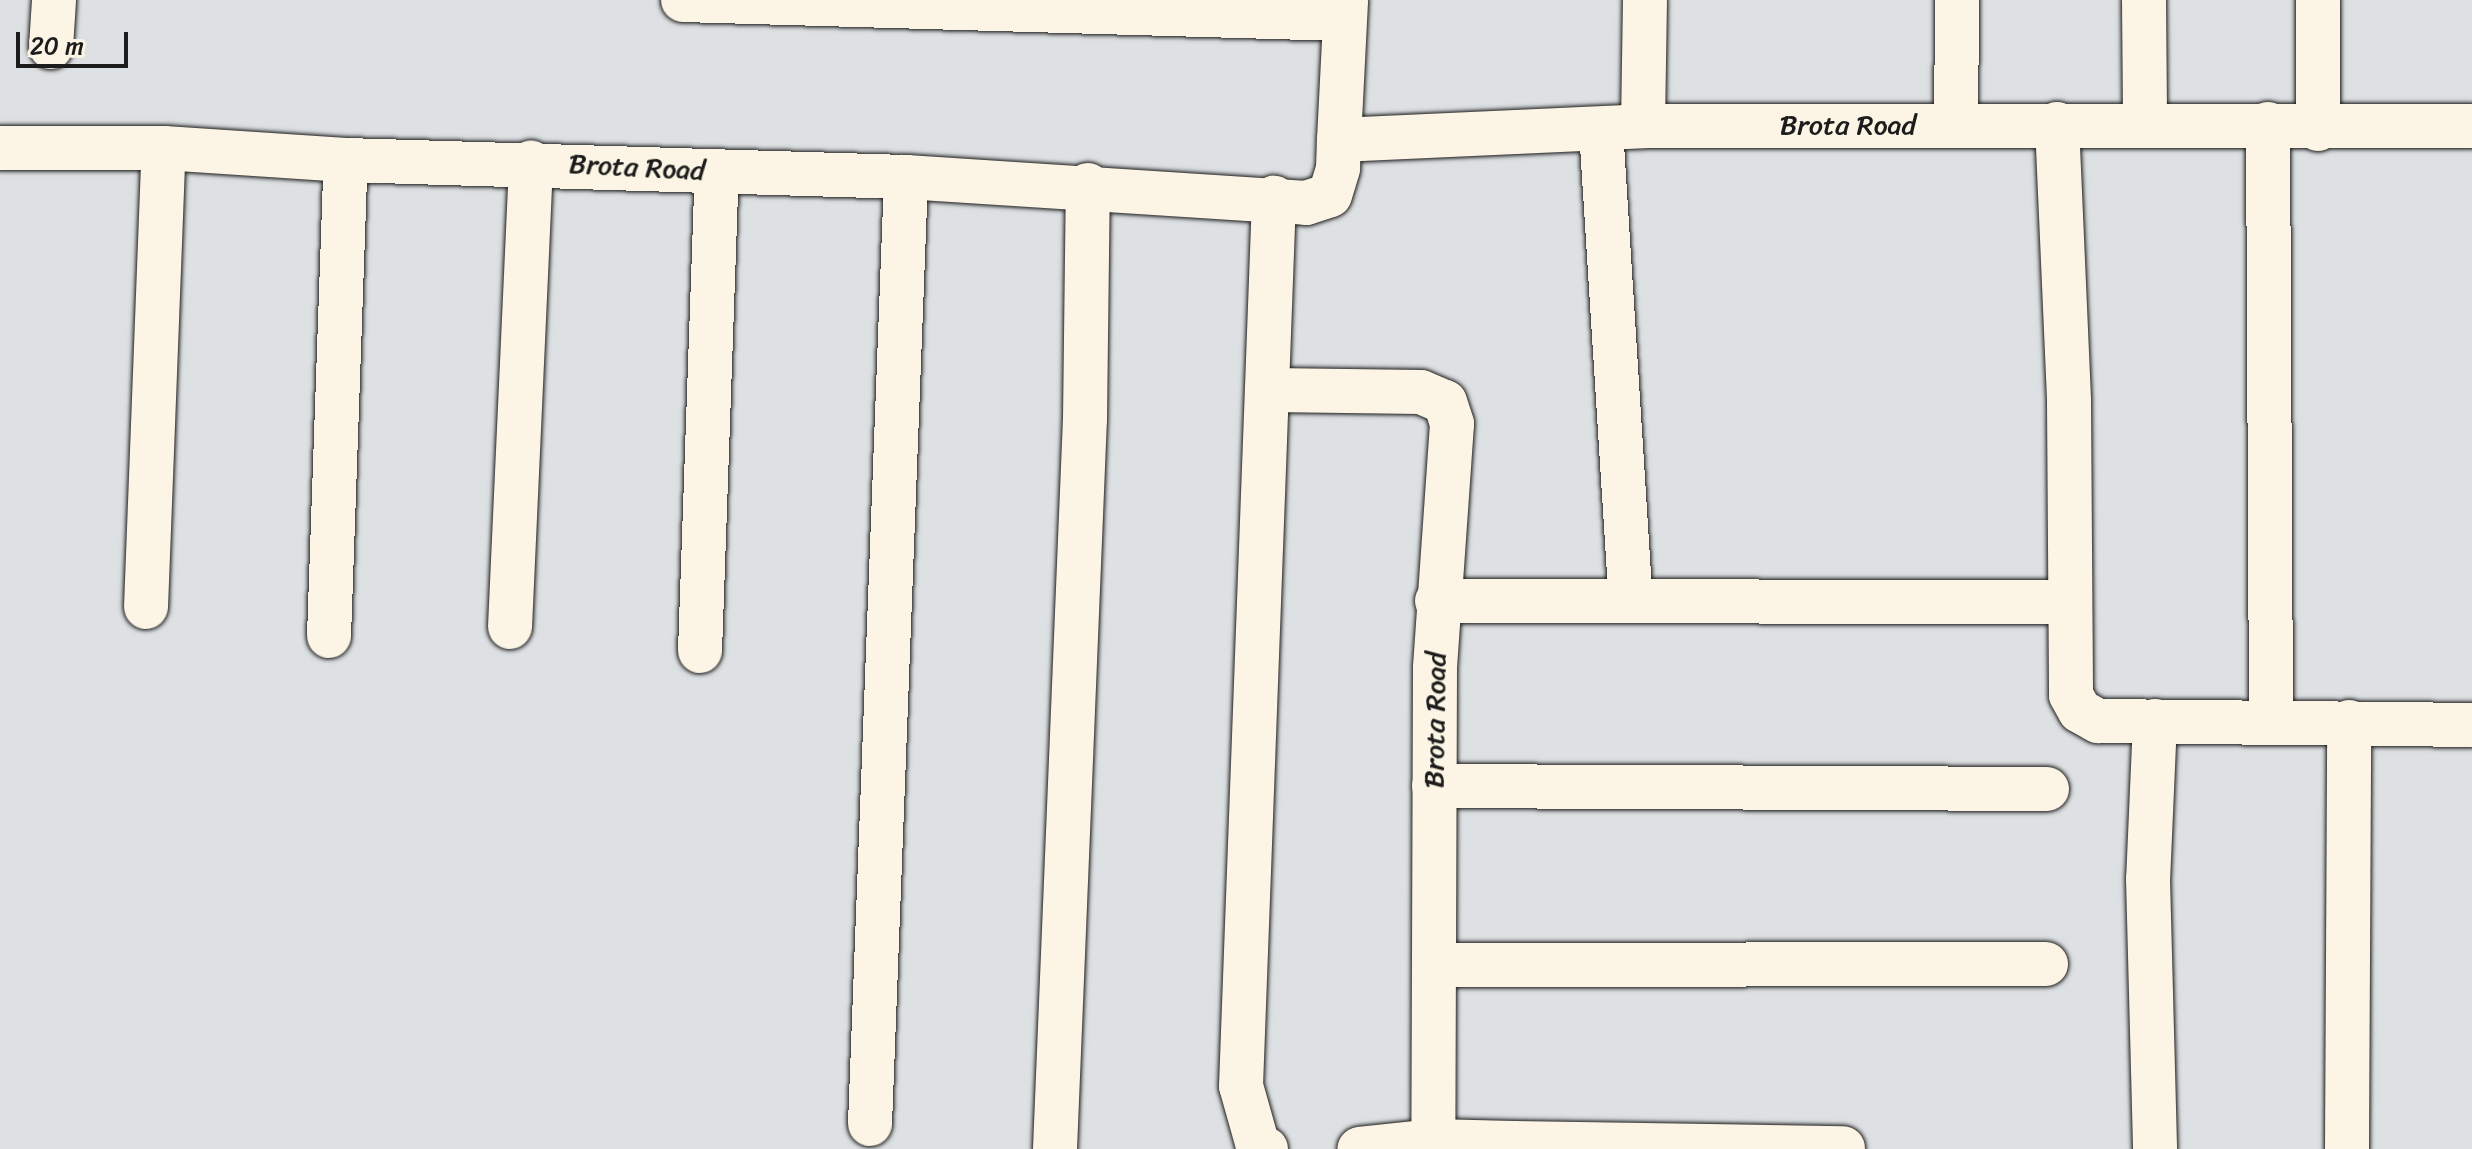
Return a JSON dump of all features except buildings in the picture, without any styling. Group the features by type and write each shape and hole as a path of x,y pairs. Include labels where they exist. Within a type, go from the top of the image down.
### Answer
{"street":[{"path":"51,47 54,0"},
{"path":"683,0 1345,10 1339,140"},
{"path":"1631,601 1622,127 1645,0"},
{"path":"1956,125 1957,0"},
{"path":"2144,0 2145,122"},
{"path":"2318,0 2318,129"},
{"name":"Brota Road","path":"0,148 164,148 346,160 531,162 906,177 1088,185 1319,203 1330,195 1338,168 1339,140 1622,127 2145,122 2268,124 2318,129 2472,126"},
{"path":"2057,124 2069,402 2071,695 2080,711 2098,721 2271,720 2472,725"},
{"path":"2268,124 2271,720"},
{"path":"146,607 164,148"},
{"path":"329,636 346,160"},
{"path":"510,627 531,162"},
{"path":"700,651 717,171"},
{"path":"870,1124 906,177"},
{"path":"1055,1149 1085,419 1088,185"},
{"path":"1266,1149 1258,1146 1241,1086 1271,390 1274,198"},
{"name":"Brota Road","path":"1271,390 1421,392 1445,402 1453,451 1437,601 1433,1141"},
{"path":"1437,601 2070,602"},
{"path":"2155,721 2148,879 2155,1149"},
{"path":"2347,1149 2349,722"},
{"path":"1434,786 2047,789"},
{"path":"1434,965 2046,964"},
{"path":"1359,1149 1433,1141 1513,1146 1843,1148"}]}
